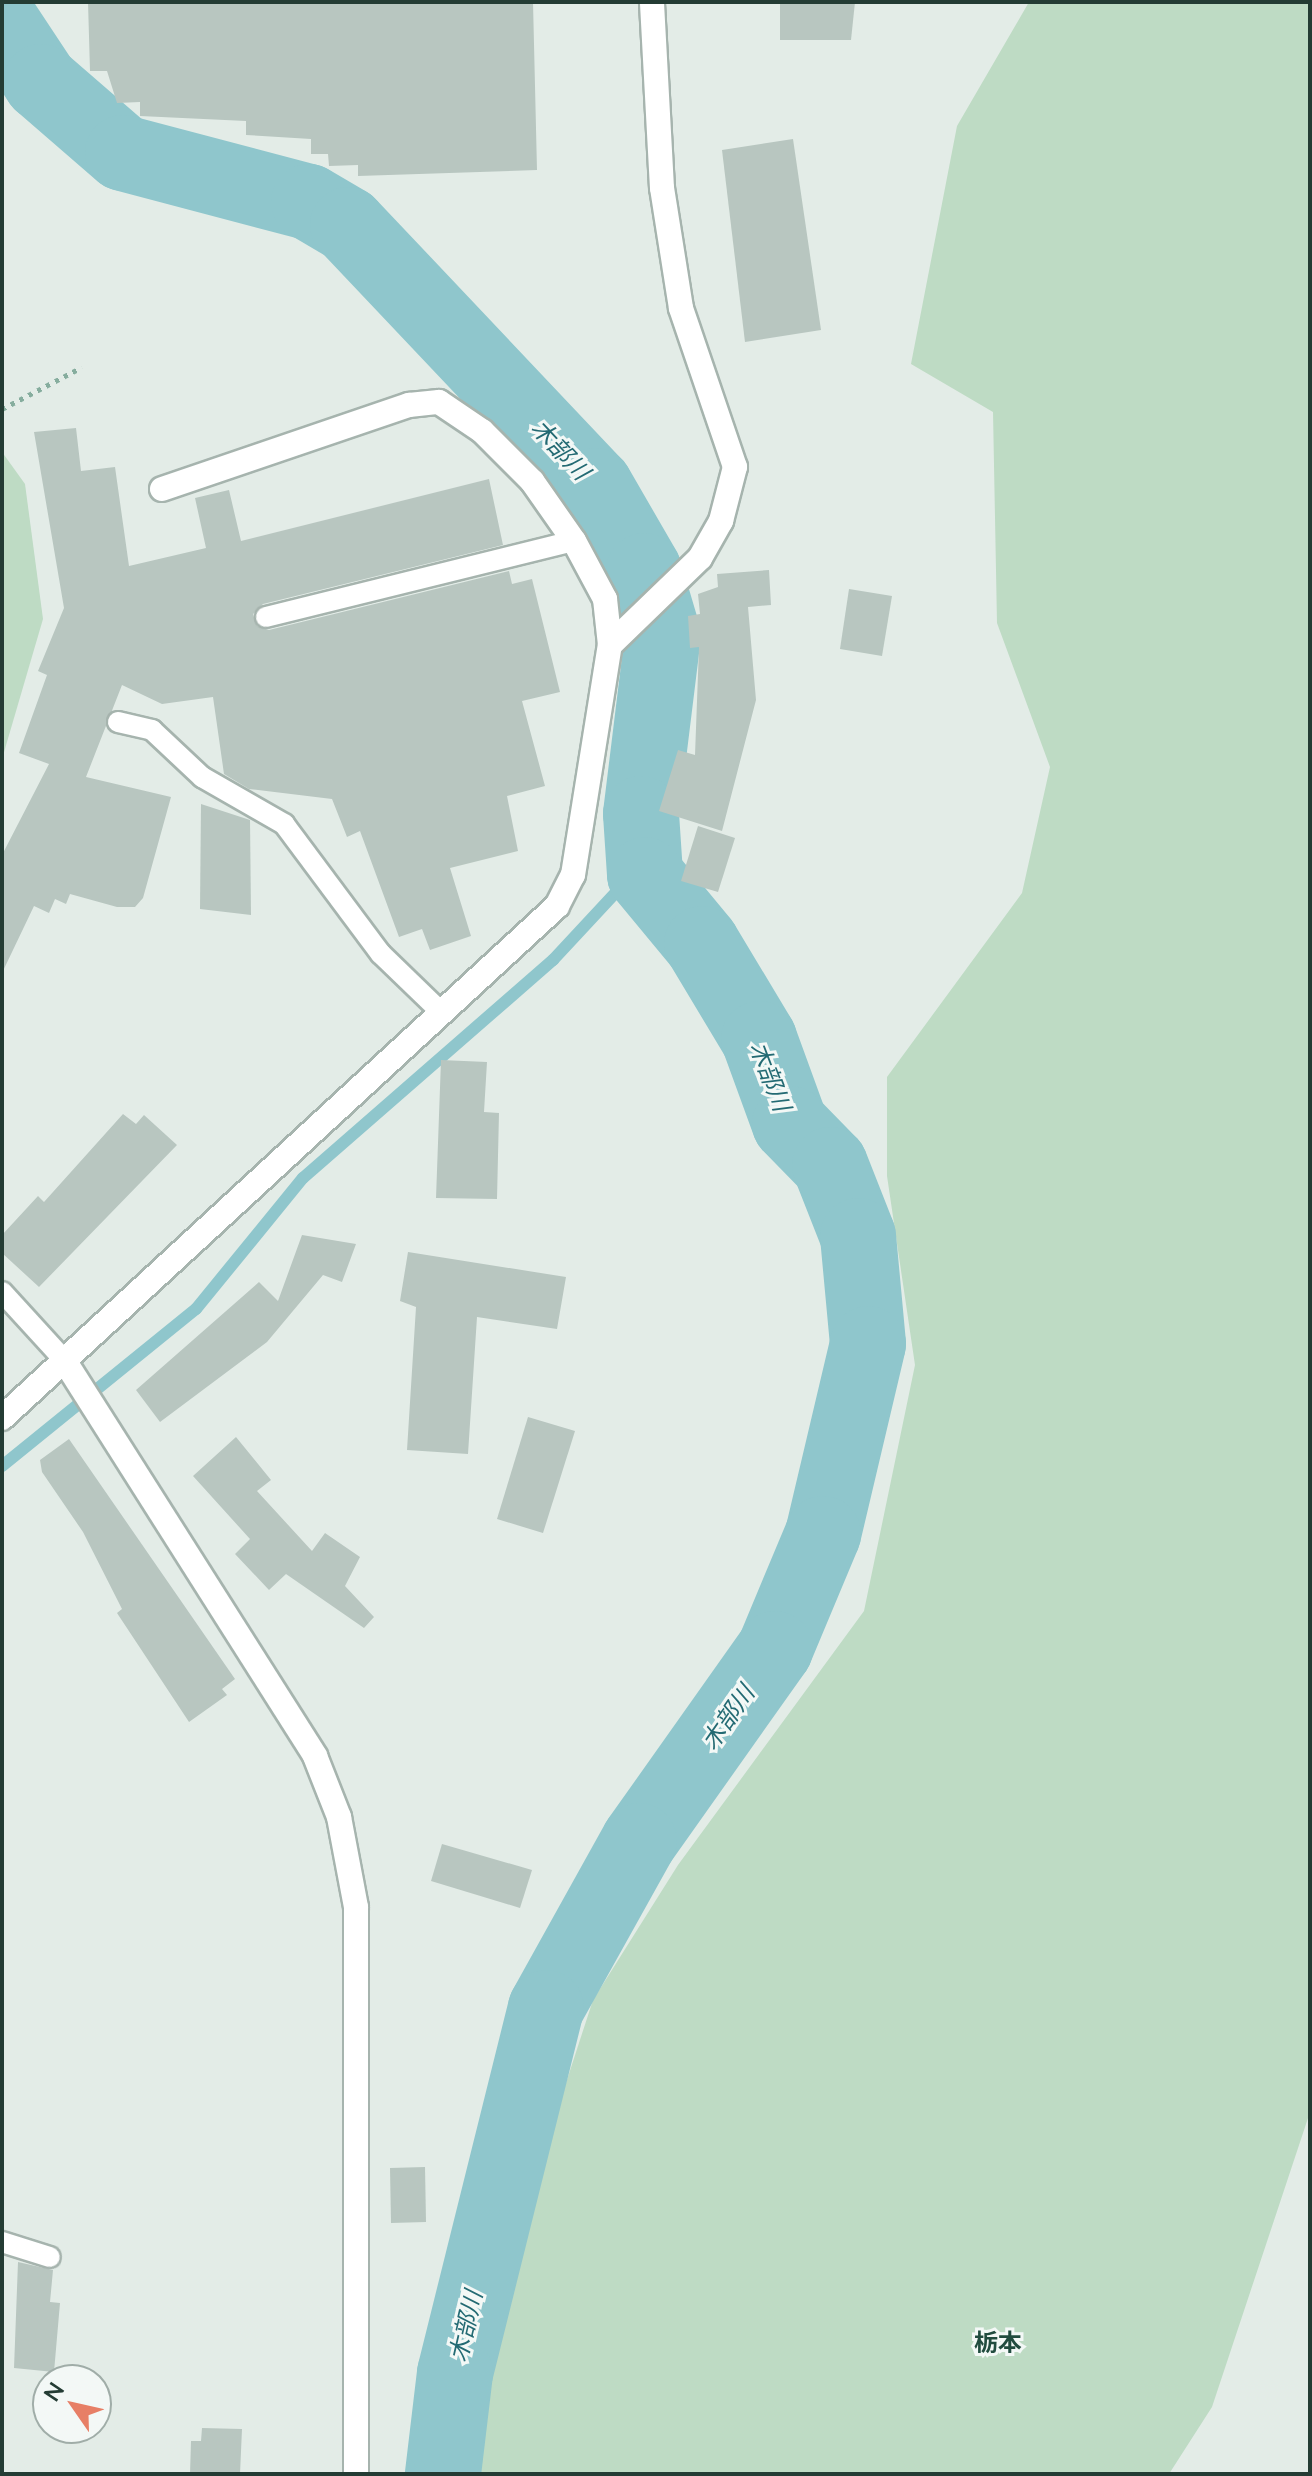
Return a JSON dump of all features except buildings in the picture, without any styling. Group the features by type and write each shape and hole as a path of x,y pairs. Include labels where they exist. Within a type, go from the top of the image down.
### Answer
{"street":[{"path":"610,645 700,558 721,521 735,467 681,308 662,188 652,2"},
{"path":"2,1418 438,1009 557,906 573,875 610,645 605,599 574,541 532,481 482,431 439,402 409,405 162,489"},
{"path":"64,1360 299,1729 339,1817 356,1907 356,2474"}],"lane":[{"path":"266,617 574,541"},
{"path":"118,722 152,730 202,777 284,824 381,954 438,1009"},
{"path":"2,1292 64,1360"},
{"path":"2,2242 50,2257"}],"path":[{"path":"2,409 82,367"}],"green space":[{"path":"1029,2 1310,2 1310,2112 1212,2407 1169,2474 479,2474 488,2393 534,2181 593,2000 678,1865 864,1611 915,1365 887,1176 887,1077 1022,893 1050,767 997,623 993,412 911,364 957,126"},
{"path":"2,452 25,484 43,619 2,759"}],"waterway":[{"name":"木部川","path":"2,23 41,82 123,153 309,202 348,225 595,486 644,571 663,635 641,814 645,875 702,944 759,1039 790,1124 830,1165 858,1236 868,1344 823,1534 775,1649 639,1841 546,2008 455,2373 443,2474"},
{"path":"2,1466 196,1309 303,1178 553,960 620,888 645,875"}],"district":[{"name":"栃本","path":"998,2342"}]}
